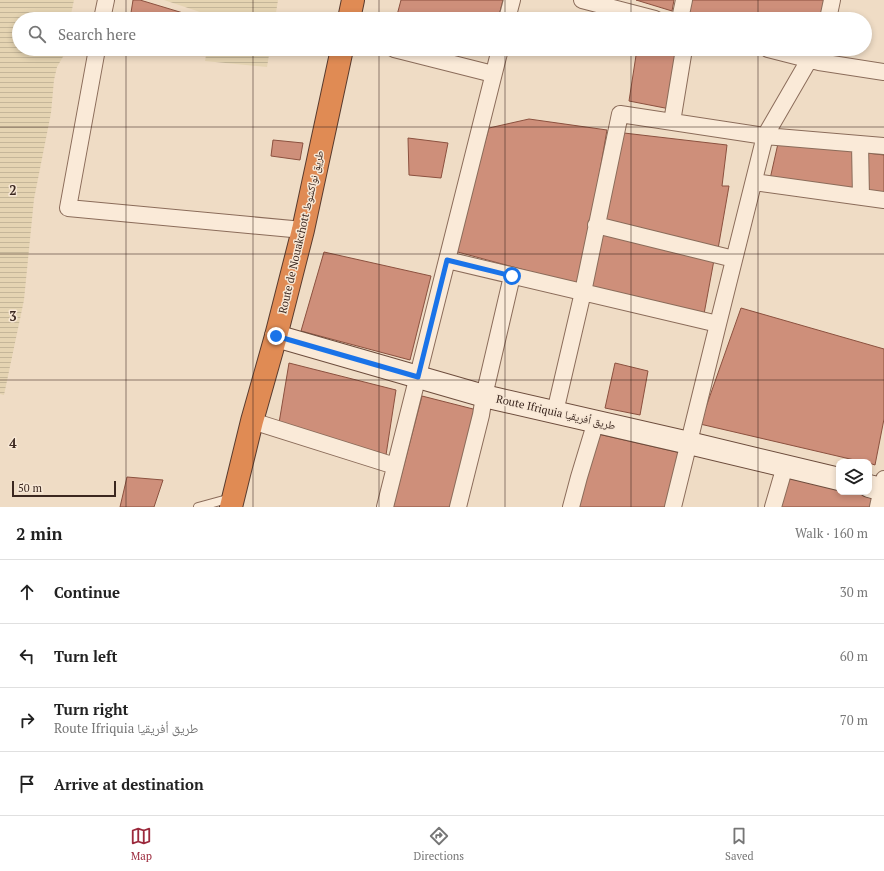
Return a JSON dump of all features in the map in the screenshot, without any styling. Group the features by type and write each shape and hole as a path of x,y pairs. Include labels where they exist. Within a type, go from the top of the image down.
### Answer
{"highway":[{"path":"350,12 353,0"},
{"name":"Route de Nouakchott طريق نواكشوط","path":"232,502 303,230 340,56"}],"street":[{"path":"103,12 106,0"},
{"path":"509,12 512,0"},
{"path":"582,0 628,12"},
{"path":"681,12 684,0"},
{"path":"829,12 832,0"},
{"path":"96,56 68,208 303,230"},
{"path":"422,56 494,74"},
{"path":"386,507 498,56"},
{"path":"672,122 683,56"},
{"path":"673,507 766,136 817,57 884,72"},
{"path":"555,412 583,292 620,114 766,136 884,146"},
{"path":"860,144 860,197"},
{"path":"754,182 884,200"},
{"path":"596,225 734,259"},
{"path":"447,260 718,324"},
{"path":"458,507 481,415 484,396 512,276"},
{"name":"Route Ifriquia طريق أفريقيا","path":"276,336 484,396 836,478"},
{"path":"252,421 395,466"},
{"path":"571,507 596,421"},
{"path":"773,507 785,466"}],"lane":[{"path":"198,507 232,502"}],"shaded area":[{"path":"0,0 74,0 71,12 12,12 12,56 63,56 57,67 54,80 51,113 34,199 24,300 4,395 0,394"},
{"path":"164,0 278,0 276,12 200,12"},
{"path":"206,56 269,56 267,67 205,61"}],"building":[{"path":"133,0 140,0 180,12 131,12"},
{"path":"401,0 503,0 500,12 398,12"},
{"path":"636,0 674,0 672,11"},
{"path":"692,0 825,0 823,12 689,12"},
{"path":"636,56 678,56 670,109 629,101"},
{"path":"529,119 607,130 580,285 454,251 489,128"},
{"path":"624,133 727,145 722,186 729,186 718,249 605,222"},
{"path":"408,138 448,143 441,178 409,175"},
{"path":"779,139 858,146 856,190 770,179"},
{"path":"273,140 303,143 300,160 271,156"},
{"path":"867,153 884,155 884,193 867,192"},
{"path":"603,233 714,260 704,314 591,286"},
{"path":"324,252 431,276 410,360 301,331"},
{"path":"741,308 884,349 884,419 875,465 872,464 872,459 850,459 700,424"},
{"path":"289,363 396,390 386,455 279,423"},
{"path":"615,363 648,371 640,415 605,408"},
{"path":"422,396 477,410 455,507 393,507"},
{"path":"598,434 681,453 667,507 579,507"},
{"path":"787,474 836,484 836,495 872,495 872,493 878,494 874,507 779,507"},
{"path":"127,477 163,480 154,507 120,507"}],"route":[{"path":"276,336 418,377 447,260 512,276"}]}
